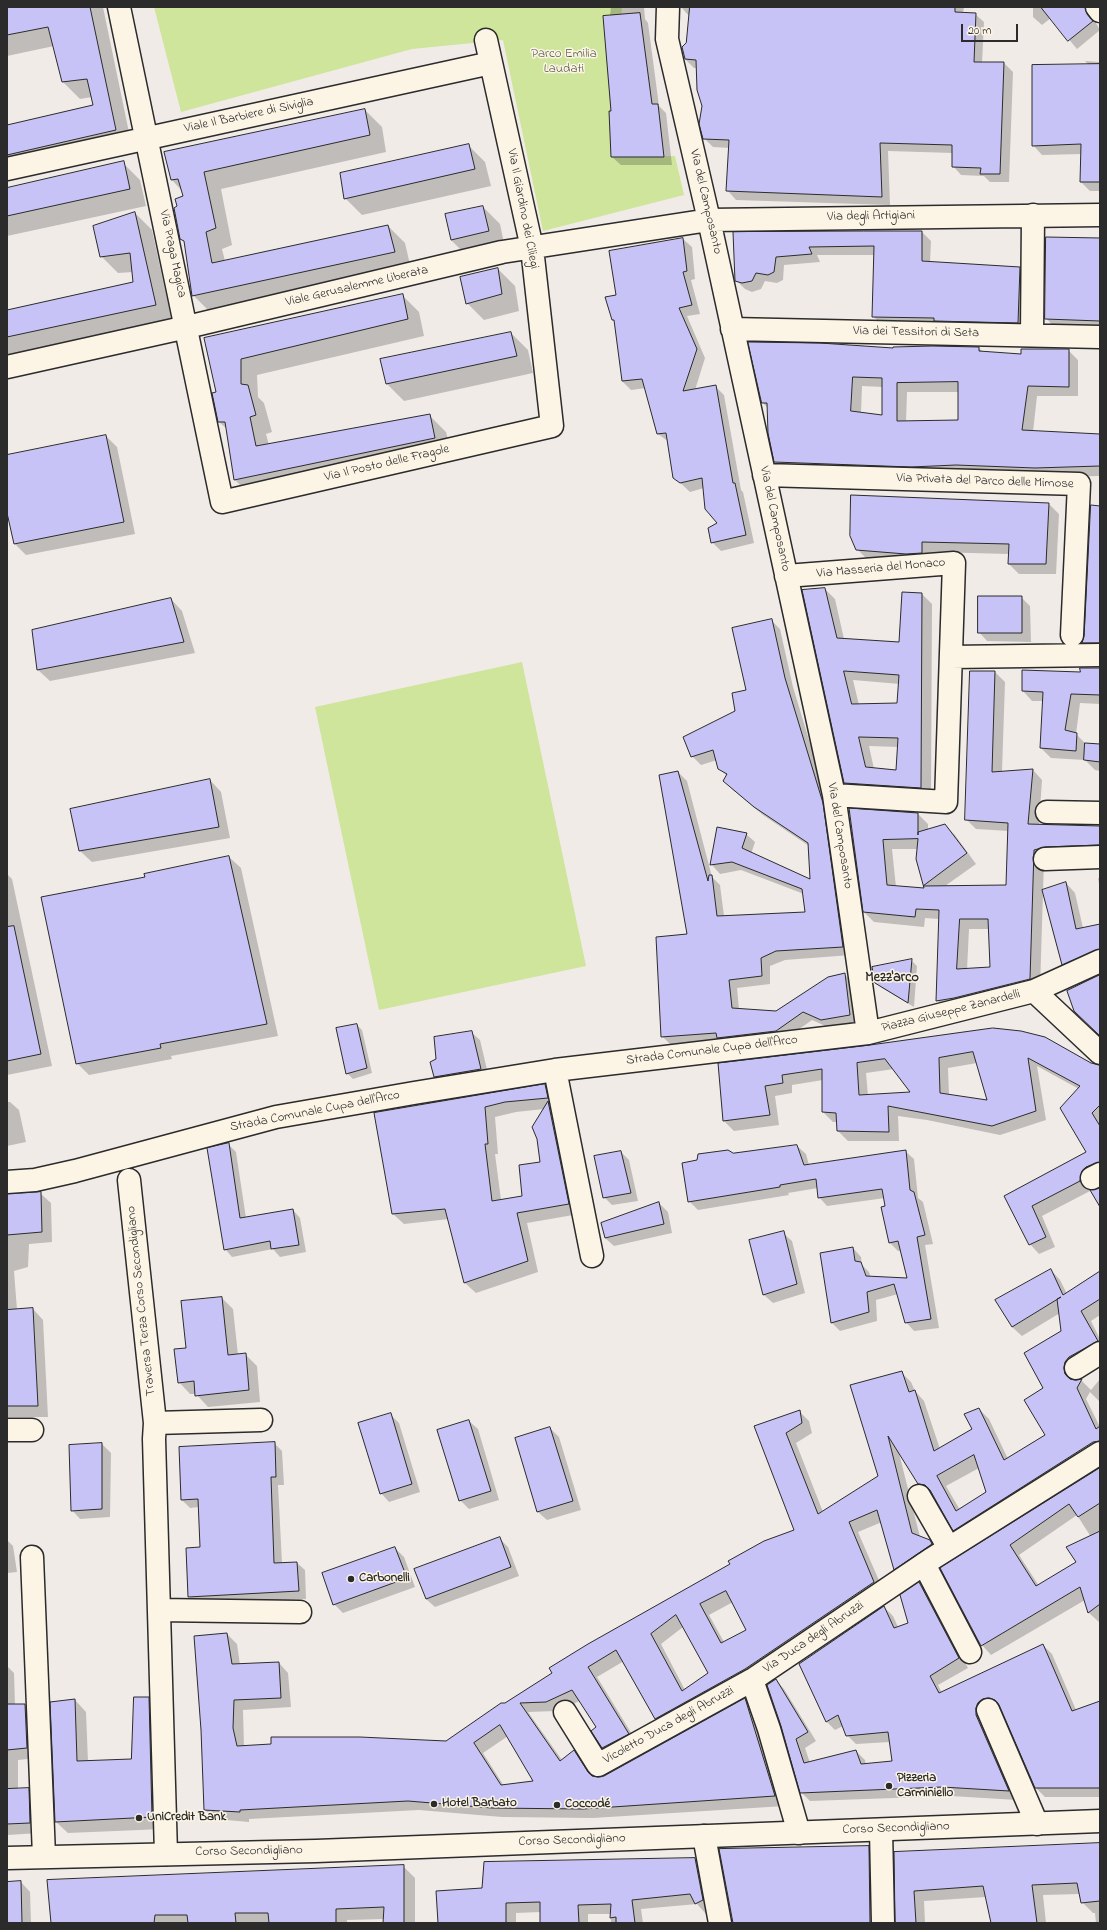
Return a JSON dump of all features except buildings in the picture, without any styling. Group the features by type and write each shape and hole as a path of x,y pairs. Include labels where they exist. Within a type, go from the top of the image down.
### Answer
{"street":[{"name":"Via Praga Magica","path":"119,7 148,139 222,502"},
{"name":"Via del Camposanto","path":"668,7 667,38 709,220 834,795 868,1033"},
{"path":"1097,7 1100,11"},
{"name":"Via Il Giardino dei Ciliegi","path":"486,40 532,248 552,426"},
{"name":"Viale Il Barbiere di Siviglia","path":"7,169 491,63"},
{"path":"1032,336 1033,215"},
{"name":"Via degli Artigiani","path":"709,220 1100,215"},
{"name":"Viale Gerusalemme Liberata","path":"7,367 187,327 502,252 709,220"},
{"name":"Via dei Tessitori di Seta","path":"732,329 1100,337"},
{"name":"Via Il Posto delle Fragole","path":"222,502 552,426"},
{"name":"Via Privata del Parco delle Mimose","path":"764,475 1079,484 1072,635"},
{"name":"Via Masseria del Monaco","path":"786,576 954,563 946,802 834,795"},
{"path":"951,657 1100,655"},
{"path":"1047,812 1100,813"},
{"path":"1045,858 1100,857"},
{"name":"Piazza Giuseppe Zanardelli","path":"868,1033 1034,991 1100,961"},
{"path":"1034,991 1100,1053"},
{"name":"Strada Comunale Cupa dell'Arco","path":"7,1182 35,1180 75,1171 276,1117 556,1070 868,1033"},
{"path":"556,1070 592,1256"},
{"name":"Traversa Terza Corso Secondigliano","path":"129,1180 155,1423 166,1854"},
{"path":"1076,1368 1100,1352"},
{"path":"155,1423 261,1420"},
{"path":"7,1430 32,1430"},
{"name":"Via Duca degli Abruzzi","path":"799,1833 769,1729 752,1680 924,1564 1100,1453"},
{"path":"919,1496 949,1548"},
{"path":"32,1557 44,1856"},
{"path":"924,1564 970,1652"},
{"path":"159,1610 300,1612"},
{"name":"Vicoletto Duca degli Abruzzi","path":"565,1712 598,1765 752,1680"},
{"path":"988,1710 1037,1824"},
{"name":"Corso Secondigliano","path":"7,1858 316,1851 1100,1821"},
{"path":"881,1830 883,1923"},
{"path":"704,1836 720,1923"}],"green space":[{"name":"Parco Emilia Laudati","path":"154,7 622,7 619,51 621,157 675,156 684,195 543,231 503,40 412,49 181,112"},
{"path":"522,662 586,966 379,1010 315,707"}],"place":[{"name":"Carbonelli","path":"351,1579"},
{"name":"Pizzeria Carminiello","path":"889,1786"},
{"name":"Hotel Barbato","path":"434,1804"},
{"name":"Coccodé","path":"557,1805"},
{"name":"UniCredit Bank","path":"139,1818"}],"district":[{"name":"Mezz'arco","path":"892,979"}]}
